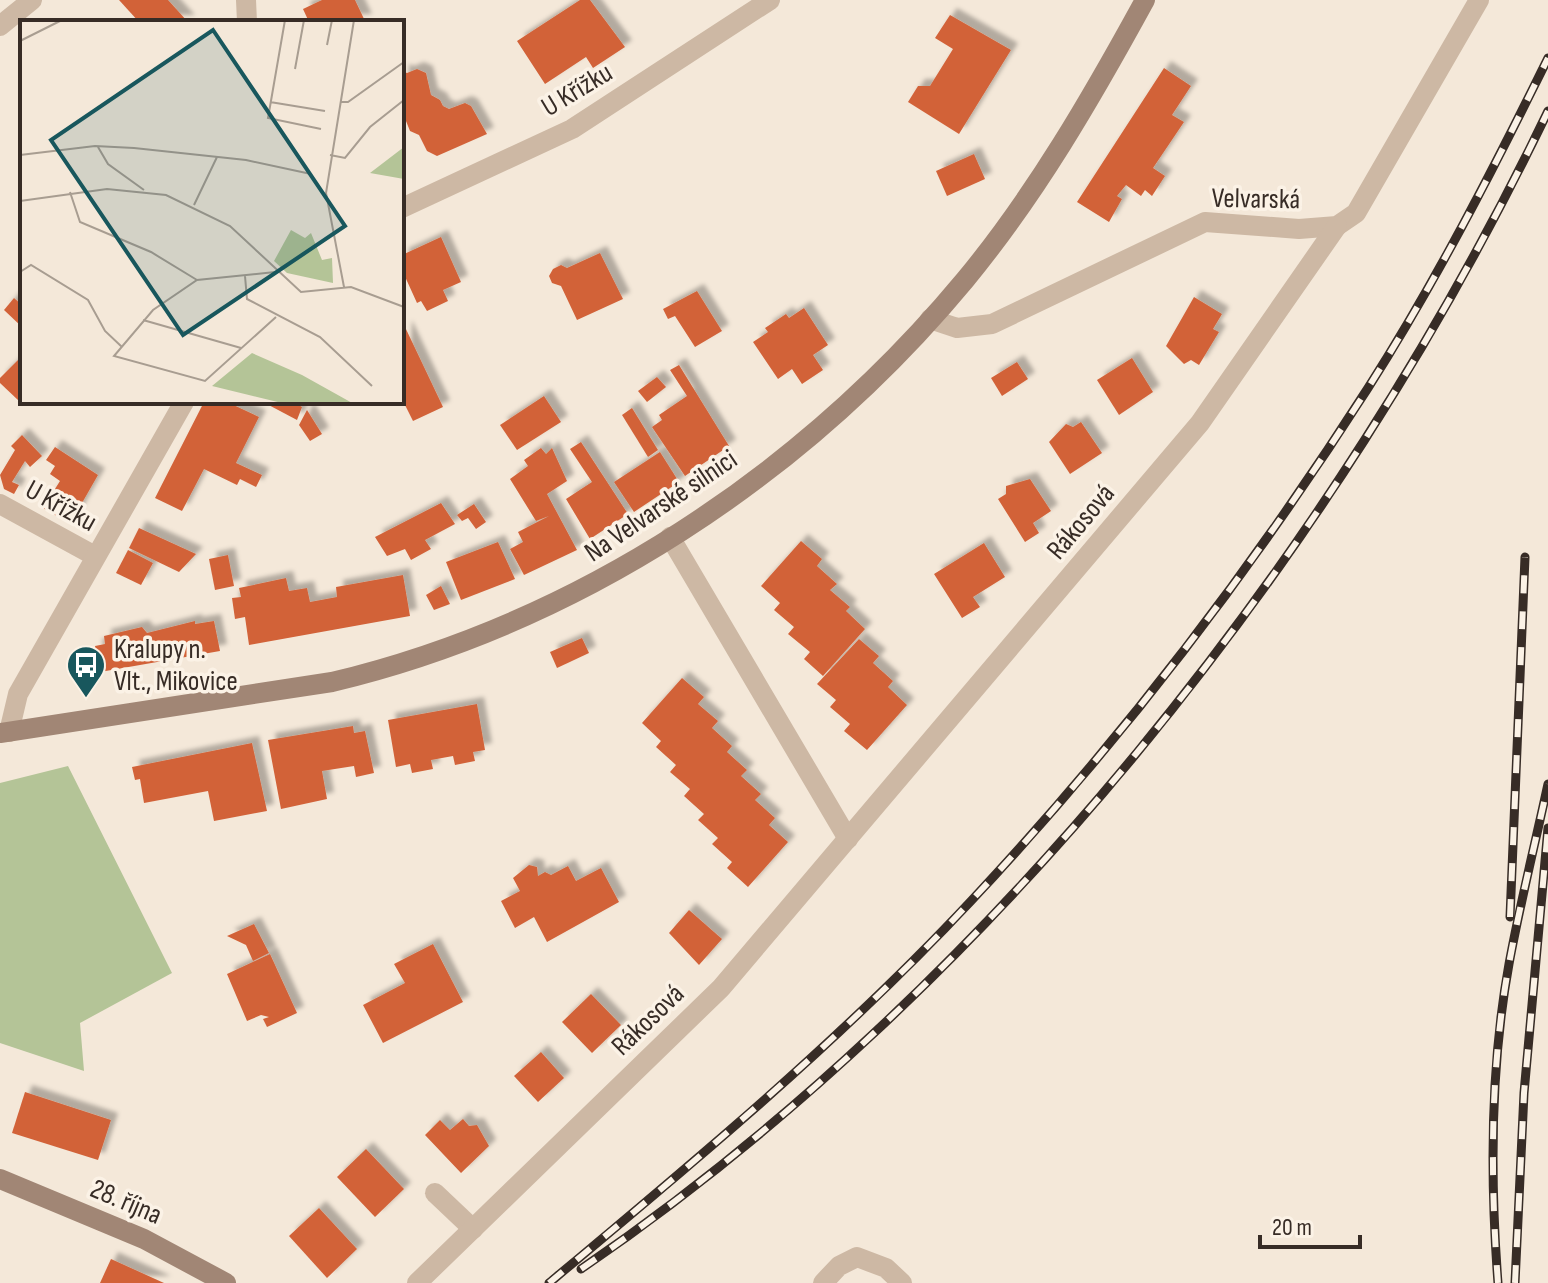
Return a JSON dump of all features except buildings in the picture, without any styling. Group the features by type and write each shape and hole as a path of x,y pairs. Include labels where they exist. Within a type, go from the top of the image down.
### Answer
{"main road":[{"name":"Na Velvarské silnici","path":"4,733 370,673 483,634 569,597 670,537 778,461 866,384 966,279 1034,186 1145,0"},
{"name":"28. října","path":"0,1179 144,1239 226,1283"}],"street":[{"path":"0,26 32,0"},
{"path":"246,0 247,20"},
{"name":"U Křížku","path":"404,207 572,129 770,0"},
{"name":"Velvarská","path":"930,319 957,328 981,328 1017,315 1205,222 1299,229 1337,226 1356,213 1479,0"},
{"name":"Rákosová","path":"417,1283 721,988 1200,423 1337,226"},
{"name":"U Křížku","path":"4,733 18,694 183,404"},
{"name":"U Křížku","path":"0,504 95,556"},
{"path":"670,537 848,839"},
{"path":"435,1193 473,1229"},
{"path":"823,1283 839,1266 857,1257 886,1268 902,1283"}],"green space":[{"path":"68,766 172,973 80,1023 84,1071 0,1043 0,783"}],"railway":[{"path":"549,1283 712,1145 871,1002 1026,841 1131,718 1230,589 1368,388 1462,226 1548,58"},
{"path":"581,1269 731,1158 874,1033 1010,897 1138,752 1256,599 1365,440 1462,277 1548,111"},
{"path":"1510,917 1525,557"},
{"path":"1498,1283 1493,1163 1498,1043 1513,942 1548,784"},
{"path":"1515,1283 1524,1093 1548,828"}],"place":[{"name":"Kralupy n. Vlt., Mikovice","path":"86,699"}]}
